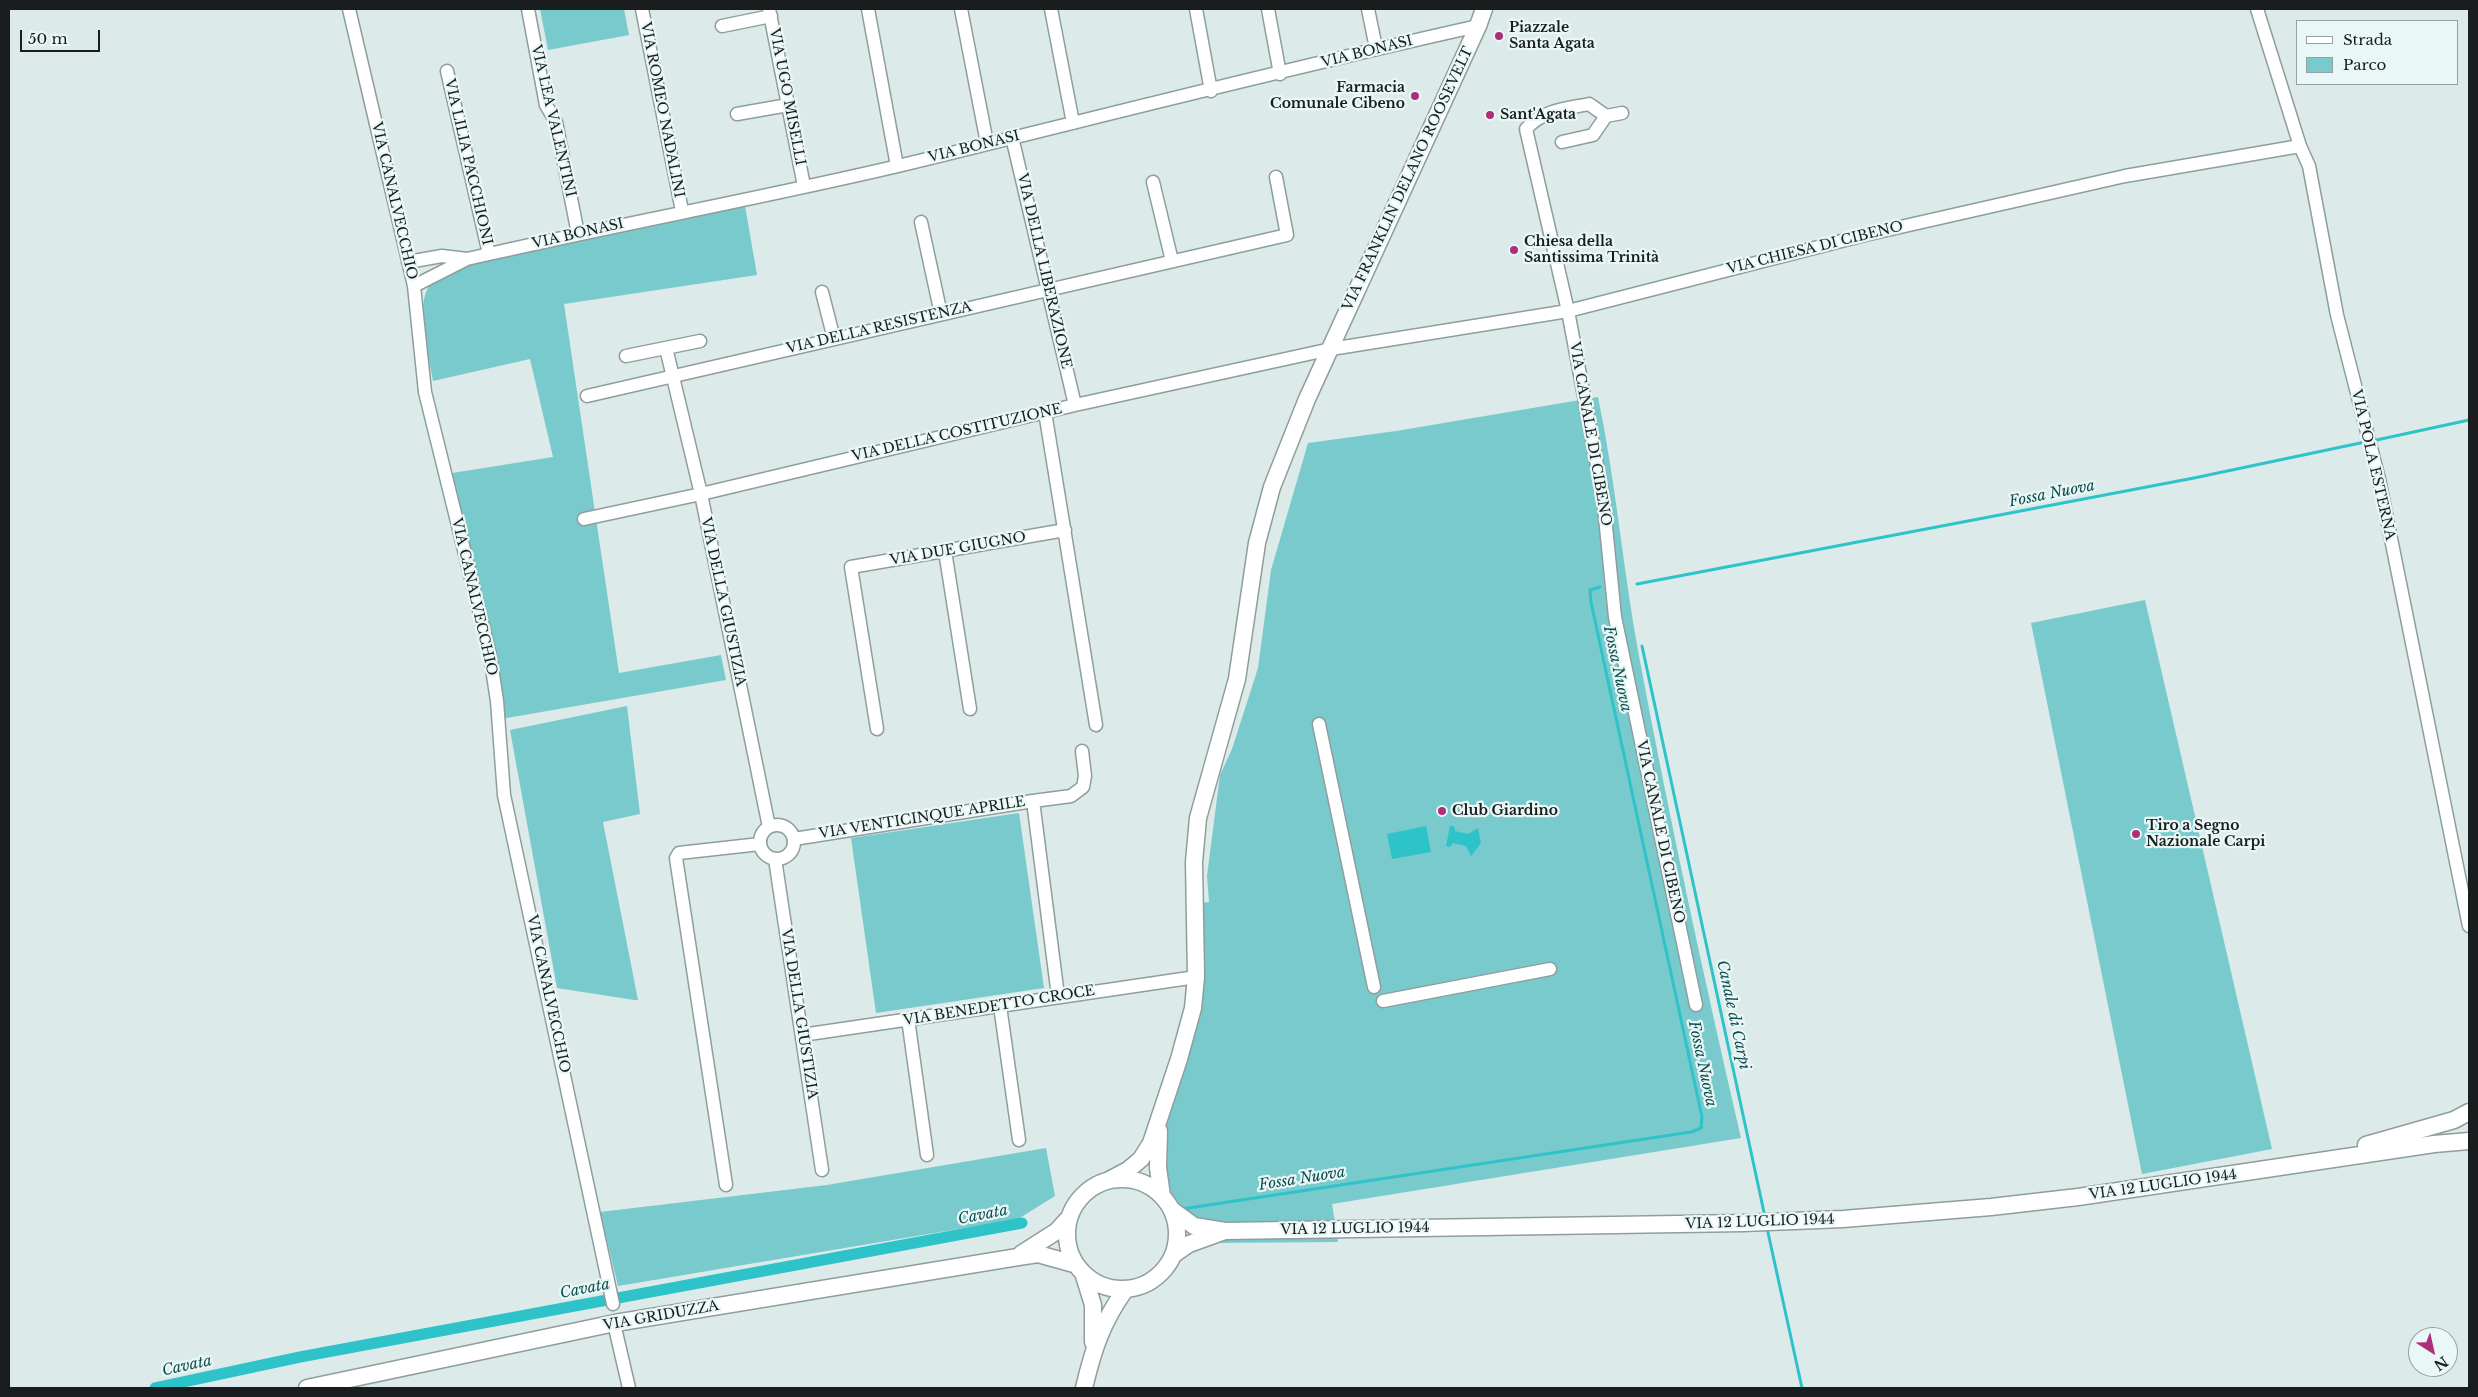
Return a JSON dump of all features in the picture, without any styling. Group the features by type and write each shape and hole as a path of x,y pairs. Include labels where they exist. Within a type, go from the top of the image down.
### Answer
{"main road":[{"name":"VIA FRANKLIN DELANO ROOSEVELT","path":"1160,1121 1193,1008 1196,977 1194,862 1202,801 1237,679 1257,543 1272,487 1287,444 1478,26 1484,9"},
{"name":"VIA 12 LUGLIO 1944","path":"2292,1166 2426,1129 2454,1120 2469,1112"},
{"path":"1084,1388 1093,1347 1093,1305 1079,1270 1068,1250 1066,1235 1068,1220 1073,1206 1083,1194 1095,1185 1128,1170 1141,1159 1160,1121"},
{"path":"1160,1121 1158,1168 1162,1196"},
{"name":"VIA 12 LUGLIO 1944","path":"1225,1231 1748,1223 1991,1207 2292,1166 2434,1144 2469,1141"},
{"path":"1109,1180 1124,1178 1138,1181 1151,1187 1162,1196 1172,1210 1194,1226 1225,1231"},
{"path":"1079,1270 1103,1286 1125,1290 1140,1287 1154,1279 1165,1269 1173,1255 1177,1233 1172,1210"},
{"name":"VIA GRIDUZZA","path":"1018,1256 1057,1231 1068,1220"},
{"path":"1173,1255 1190,1244 1225,1231"},
{"name":"VIA GRIDUZZA","path":"307,1388 615,1323 1018,1256 1038,1254 1079,1270"},
{"path":"1093,1347 1110,1311 1125,1290"}],"street":[{"name":"VIA CANALVECCHIO","path":"349,9 414,286 425,392 490,655 497,701 504,795 613,1304"},
{"name":"VIA LEA VALENTINI","path":"528,9 546,105 556,122 578,234"},
{"name":"VIA ROMEO NADALINI","path":"642,9 682,211"},
{"path":"868,9 897,166"},
{"path":"961,9 987,143"},
{"path":"1051,9 1073,123"},
{"path":"1196,9 1211,90"},
{"path":"1268,9 1280,74"},
{"path":"1368,9 1376,48"},
{"name":"VIA POLA ESTERNA","path":"2257,9 2300,146 2309,166 2337,315 2375,464 2469,926"},
{"path":"722,26 770,12"},
{"name":"VIA UGO MISELLI","path":"770,12 804,186"},
{"name":"VIA BONASI","path":"414,286 467,259 897,166 1280,74 1376,48 1478,26"},
{"name":"VIA LILIA PACCHIONI","path":"447,71 489,254"},
{"name":"VIA CANALE DI CIBENO","path":"1606,116 1589,104 1548,112 1536,118 1526,129 1568,311 1603,497 1615,617 1696,1005"},
{"path":"737,114 788,105"},
{"path":"1562,142 1593,135 1606,116 1622,113"},
{"name":"VIA DELLA LIBERAZIONE","path":"1012,137 1050,289 1075,405"},
{"name":"VIA CHIESA DI CIBENO","path":"1331,348 1568,311 1865,235 2125,176 2300,146"},
{"name":"VIA DELLA RESISTENZA","path":"587,396 672,378 1287,235 1276,177"},
{"path":"1153,182 1172,261"},
{"path":"921,222 941,314"},
{"name":"VIA BONASI","path":"408,262 442,256 467,259"},
{"path":"822,292 834,339"},
{"path":"626,356 700,341"},
{"name":"VIA DELLA GIUSTIZIA","path":"666,348 700,494 768,827"},
{"name":"VIA DELLA COSTITUZIONE","path":"584,519 700,494 1075,405 1331,348"},
{"path":"1045,412 1096,725"},
{"name":"VIA DUE GIUGNO","path":"877,730 850,567 1065,530"},
{"path":"945,551 970,709"},
{"path":"1319,724 1374,986"},
{"path":"1033,801 1071,796 1083,787 1086,776 1082,751"},
{"name":"VIA VENTICINQUE APRILE","path":"794,839 1033,801 1058,996"},
{"path":"781,825 787,828 794,839 793,847 789,854 782,858 775,859 768,856 760,844 760,837 768,827 781,825"},
{"path":"726,1185 676,858 679,854 760,844"},
{"name":"VIA DELLA GIUSTIZIA","path":"775,859 822,1170"},
{"path":"1383,1001 1550,969"},
{"name":"VIA BENEDETTO CROCE","path":"802,1035 1196,977"},
{"path":"1000,1006 1019,1140"},
{"path":"908,1019 927,1155"},
{"path":"616,1332 629,1388"}],"green space":[{"path":"540,9 624,9 629,35 548,50"},
{"path":"744,200 757,275 564,304 619,673 721,655 726,680 501,719 446,474 553,457 530,359 433,381 424,331 423,305 426,293 433,281 453,268"},
{"name":"Club Giardino","path":"1598,397 1610,462 1633,624 1650,716 1687,897 1741,1138 1332,1204 1338,1242 1212,1243 1168,1191 1163,1169 1141,1154 1192,997 1190,904 1209,902 1207,876 1220,775 1232,749 1258,668 1271,570 1308,443 1396,431"},
{"name":"Tiro a Segno Nazionale Carpi","path":"2145,600 2272,1149 2142,1174 2031,623"},
{"path":"627,706 640,814 603,822 638,1000 557,988 510,730"},
{"path":"1019,813 1044,988 876,1013 851,838"},
{"path":"1046,1148 1055,1196 1018,1219 618,1286 600,1212 827,1185"}],"shaded area":[{"path":"1426,826 1431,852 1392,859 1387,834"},
{"path":"1450,826 1454,826 1455,831 1468,834 1478,828 1481,843 1471,856 1466,846 1453,843 1450,847 1446,846"}],"waterway":[{"name":"Fossa Nuova","path":"2372,441 2469,420"},
{"name":"Fossa Nuova","path":"1637,584 2194,478 2365,442"},
{"name":"Fossa Nuova","path":"1182,1209 1691,1132 1701,1128 1702,1117 1591,602 1590,590 1600,587"},
{"name":"Canale di Carpi","path":"1642,646 1765,1217"},
{"name":"Cavata","path":"155,1388 300,1357 1022,1223"},
{"name":"Canale di Carpi","path":"1767,1228 1802,1388"}],"place":[{"name":"Piazzale Santa Agata","path":"1499,36"},
{"name":"Farmacia Comunale Cibeno","path":"1415,96"},
{"name":"Sant'Agata","path":"1490,115"},
{"name":"Chiesa della Santissima Trinità","path":"1514,250"},
{"name":"Club Giardino","path":"1442,811"},
{"name":"Tiro a Segno Nazionale Carpi","path":"2136,834"}]}
